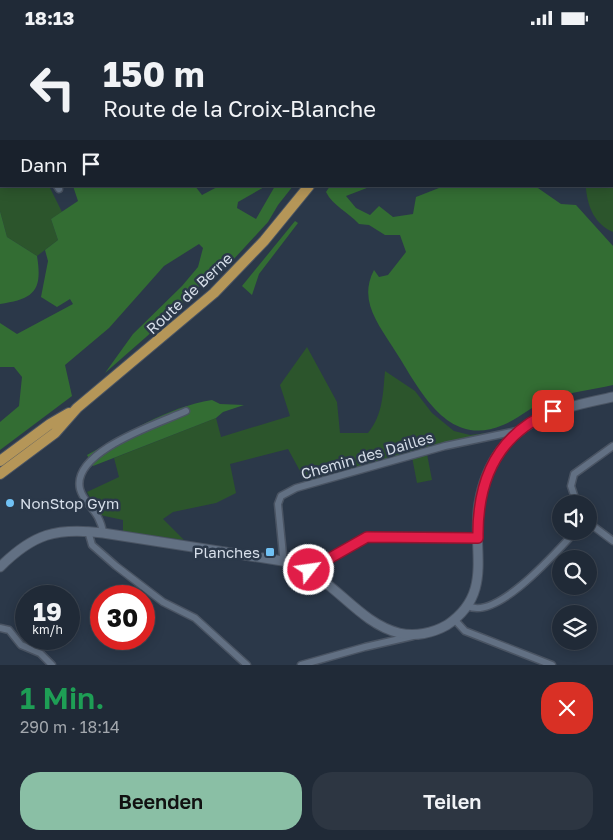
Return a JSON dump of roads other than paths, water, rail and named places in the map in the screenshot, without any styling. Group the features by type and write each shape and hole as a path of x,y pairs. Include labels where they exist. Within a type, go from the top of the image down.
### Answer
{"main road":[{"name":"Route de Berne","path":"0,474 55,433 77,408 214,293 270,233 308,187"},
{"name":"Route de Berne","path":"0,461 50,424 77,408"}],"street":[{"path":"302,665 333,655 433,631 454,619 468,606 477,583 479,505 490,467 500,451 521,429 534,419 553,411 613,397"},
{"path":"103,533 98,516 84,497 80,487 81,476 87,463 111,445 186,411"},
{"name":"Chemin des Dailles","path":"283,555 278,504 281,496 296,488 445,446 521,429"},
{"path":"574,495 571,486 574,474 613,446"},
{"path":"597,529 613,541"},
{"path":"0,567 23,546 43,535 62,531 103,533 278,560 309,570 327,582 372,622 401,634 419,634"},
{"path":"88,531 92,545 120,570 163,602 195,618 247,665"},
{"path":"309,570 367,537 478,538"},
{"path":"468,606 480,608 512,593 528,580 567,540"},
{"path":"454,619 465,631 552,665"},
{"path":"0,628 7,629 21,645 40,653 52,665"}],"place":[{"name":"NonStop Gym","path":"10,503"},
{"name":"Planches","path":"270,552"}]}
